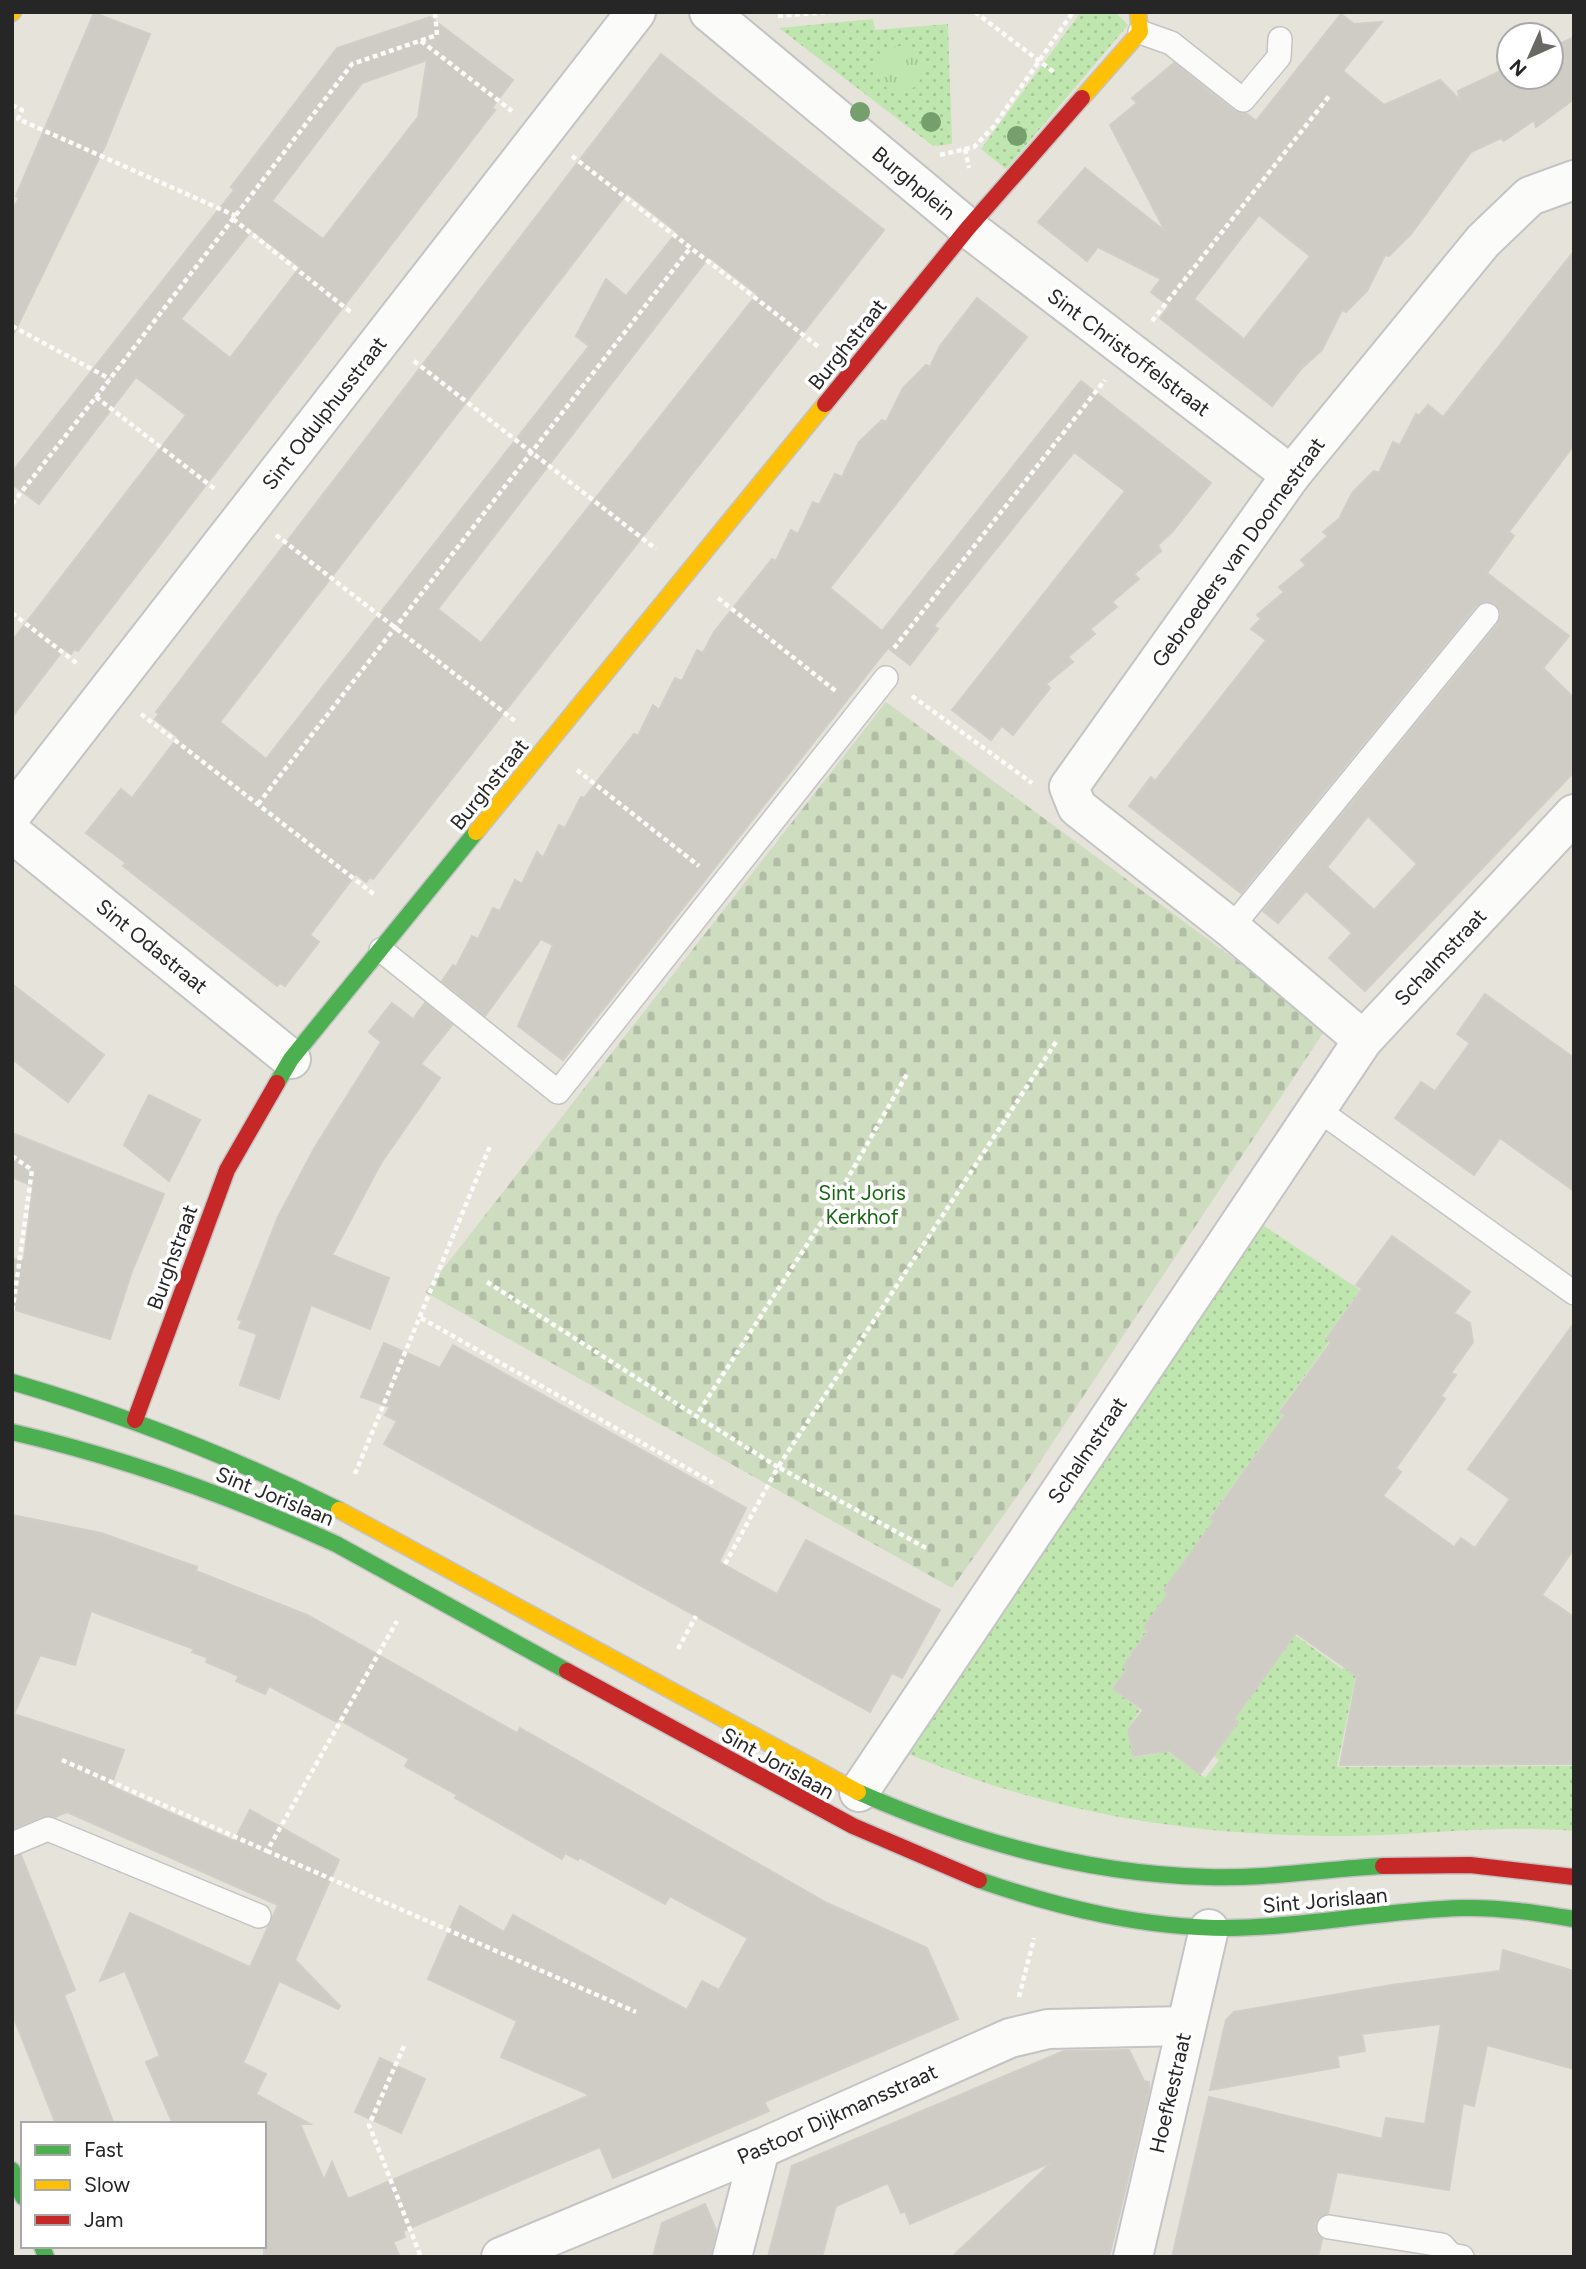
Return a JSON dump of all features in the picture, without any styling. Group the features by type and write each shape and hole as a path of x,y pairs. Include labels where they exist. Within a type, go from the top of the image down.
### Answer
{"main road":[{"name":"Burghplein","path":"968,228 1139,22"},
{"name":"Burghstraat","path":"135,1420 226,1170 291,1059 968,228"},
{"name":"Sint Jorislaan","path":"12,1382 75,1399 135,1420 351,1513 859,1792 903,1812 1001,1845 1072,1863 1207,1877 1435,1864 1574,1877"},
{"name":"Sint Jorislaan","path":"12,1432 124,1462 283,1518 349,1551 851,1827 948,1871 1042,1903 1112,1918 1209,1929 1462,1908 1518,1911 1574,1919"},
{"path":"12,2170 21,2192"}],"street":[{"name":"Sint Odulphusstraat","path":"12,814 636,12"},
{"name":"Burghplein","path":"709,12 968,228"},
{"name":"Gebroeders van Doornestraat","path":"1069,787 1291,475 1483,241 1530,196 1574,180"},
{"name":"Sint Christoffelstraat","path":"968,228 1291,475"},
{"path":"1069,787 1077,807 1231,928 1363,1040"},
{"name":"Schalmstraat","path":"859,1792 1363,1040 1574,814"},
{"name":"Sint Odastraat","path":"12,833 291,1059"},
{"name":"Hoefkestraat","path":"1133,2257 1209,1929"},
{"name":"Pastoor Dijkmansstraat","path":"501,2257 760,2149 1010,2038 1048,2029 1185,2026"},
{"path":"732,2257 760,2149"}],"lane":[{"path":"1139,22 1171,43 1243,100 1279,57 1280,39"},
{"path":"1231,928 1487,615"},
{"path":"381,950 558,1092 886,678"},
{"path":"1317,1109 1574,1293"},
{"path":"12,1844 48,1829 259,1916"},
{"path":"1329,2227 1452,2252"}],"path":[{"path":"12,504 352,64 437,35 435,12"},
{"path":"769,17 832,12"},
{"path":"975,12 1041,61"},
{"path":"965,149 974,147 994,126 1073,12"},
{"path":"421,41 851,372"},
{"path":"12,105 22,110 18,120 234,217 860,710"},
{"path":"258,804 691,247"},
{"path":"12,326 110,379"},
{"path":"96,397 396,627 722,884"},
{"path":"12,613 406,919"},
{"path":"886,678 1044,791 1069,787"},
{"path":"725,1564 778,1467 1056,1042"},
{"path":"696,1416 832,1206 907,1074"},
{"path":"353,1478 490,1146"},
{"path":"12,1156 32,1170 12,1314"},
{"path":"487,1282 778,1467 926,1548"},
{"path":"421,1318 713,1482"},
{"path":"267,1852 401,1614"},
{"path":"676,1653 696,1616"},
{"path":"62,1760 636,2012"},
{"path":"404,2046 369,2125 421,2257"}],"green space":[{"path":"1081,12 1115,12 1128,25 1006,169 981,149"},
{"path":"873,19 875,30 948,24 952,144 933,146 779,28"},
{"path":"900,46 916,53 923,69 916,85 900,92 884,85 877,69 884,53"},
{"name":"Sint Joris Kerkhof","path":"886,702 1327,1027 1022,1489 952,1588 425,1292"},
{"path":"1263,1225 1360,1290 1325,1338 1329,1342 1279,1411 1283,1416 1209,1518 1213,1522 1164,1590 1168,1594 1143,1627 1147,1631 1122,1666 1126,1669 1112,1689 1140,1710 1127,1730 1133,1757 1158,1754 1162,1748 1205,1778 1219,1760 1214,1756 1238,1722 1235,1719 1295,1635 1342,1669 1349,1659 1358,1665 1337,1767 1574,1766 1574,1831 1490,1829 1351,1836 1236,1832 1179,1826 1124,1818 1015,1792 906,1753"}],"building":[{"path":"94,13 150,34 105,146 12,337 12,211"},
{"path":"1341,14 1354,24 1382,22 1343,71 1384,105 1440,80 1460,100 1458,91 1495,74 1495,91 1565,91 1565,41 1574,37 1574,99 1536,127 1534,120 1504,141 1501,138 1471,152 1411,234 1389,256 1385,255 1367,291 1346,312 1342,310 1322,350 1302,368 1272,406 1160,318 1169,306 1151,292 1161,279 1098,247 1087,261 1038,222 1085,168 1165,231 1110,125 1137,103 1132,98 1174,63 1234,111 1246,113 1256,121","holes":["1259,215 1310,256 1244,339 1194,299"]},
{"path":"430,17 513,80 492,108 495,110 78,651 74,649 71,654 64,649 12,717 12,641 186,415 136,377 39,504 12,484 12,472 234,190 231,187 337,48","holes":["427,60 418,117 323,239 272,201 362,83","252,230 300,267 230,358 181,319"]},
{"path":"661,54 884,230 373,879 370,877 366,882 356,874 310,935 319,942 285,986 280,983 277,986 123,866 126,863 86,833 121,789 132,798 178,737 155,719 159,714 156,712","holes":["627,193 677,232 626,296 606,279 576,336 589,346 266,759 220,722","709,257 757,294 481,643 438,609"]},
{"path":"1574,251 1574,445 1509,532 1514,536 1487,573 1569,636 1543,668 1574,698 1574,772 1365,991 1329,958 1352,933 1306,891 1278,923 1263,911 1498,624 1500,611 1495,604 1483,602 1476,606 1241,893 1129,806 1151,777 1155,781 1266,640 1251,629 1261,619 1257,615 1284,592 1279,587 1306,565 1301,560 1328,536 1323,532 1339,519 1352,493 1374,471 1379,473 1393,442 1400,445 1416,414 1419,416 1428,405 1443,417","holes":["1368,816 1417,864 1374,910 1327,867"]},
{"path":"977,298 1027,337 830,588 882,631 1081,381 1211,483 1172,532 1158,545 1161,551 1134,574 1139,579 1112,602 1117,607 1090,629 1095,634 1068,657 1073,662 1046,684 1050,688 1013,735 1002,726 991,740 952,710 1125,491 1074,452 934,626 938,629 910,665 888,648 563,1060 518,1026 553,945 541,939 485,1016 442,981 453,965 456,967 472,936 478,939 493,908 500,911 515,880 522,884 537,852 543,858 559,825 565,828 581,797 584,798 634,734 638,736 653,705 659,710 675,678 682,681 697,650 703,653 714,632 772,559 776,561 791,530 798,534 813,502 819,505 835,474 842,477 859,442 882,420 886,422 903,388 926,365 930,367 940,346"},
{"path":"12,984 104,1055 68,1102 12,1059"},
{"path":"1485,994 1574,1058 1574,1191 1500,1138 1474,1175 1395,1118 1421,1082 1435,1091 1470,1043 1457,1034"},
{"path":"392,1003 413,1019 425,1003 452,1025 421,1064 440,1078 381,1163 332,1255 389,1278 370,1329 311,1305 279,1399 240,1385 257,1334 239,1328 242,1321 238,1319 278,1217 315,1147 381,1042 369,1032"},
{"path":"149,1095 200,1120 169,1181 124,1145"},
{"path":"12,1133 164,1194 132,1271 110,1339 12,1309 12,1259 24,1260 33,1186 12,1177"},
{"path":"1392,1236 1470,1292 1454,1313 1470,1323 1473,1342 1451,1373 1456,1375 1441,1396 1445,1399 1396,1468 1401,1472 1383,1496 1454,1547 1461,1538 1475,1548 1510,1499 1468,1469 1574,1323 1574,1549 1542,1595 1574,1617 1574,1764 1340,1765 1357,1676 1296,1633 1234,1719 1238,1722 1200,1774 1169,1751 1133,1756 1128,1730 1143,1710 1113,1689 1127,1669 1123,1666 1148,1631 1144,1627 1168,1594 1164,1590 1214,1521 1210,1519 1285,1415 1280,1412 1331,1342 1326,1339 1362,1289 1356,1285"},
{"path":"384,1343 440,1368 453,1345 746,1508 719,1562 777,1594 806,1540 940,1610 902,1678 892,1673 870,1712 384,1444 397,1421 385,1415 390,1407 361,1397"},
{"path":"12,1515 101,1533 197,1567 196,1571 307,1615 517,1733 520,1728 827,1903 927,1948 958,2019 764,2102 769,2111 613,2178 600,2147 552,2167 403,2231 405,2237 393,2242 400,2257 264,2257 266,2122 172,2122 146,2062 160,2056 125,1971 100,1981 130,1913 250,1967 278,1905 67,1812 55,1817 43,1816 12,1829","holes":["91,1611 194,1649 192,1652 208,1658 206,1662 239,1676 236,1681 265,1694 269,1686 337,1722 338,1719 409,1759 405,1766 457,1795 455,1798 562,1859 565,1853 578,1860 579,1857 665,1904 670,1896 748,1938 719,1990 702,1981 687,2010 513,1915 504,1932 460,1906 428,1979 517,2021 501,2057 590,2095 348,2199 332,2162 324,2180 300,2124 310,2124 256,2094 266,2074 243,2063 279,1981 338,2009 340,2006 295,1960 339,1860 250,1810 234,1841 159,1808 111,1786 124,1750 14,1714 40,1655 75,1665"]},
{"path":"21,1855 75,1990 64,1995 113,2122 55,2122 12,2013 12,1858"},
{"path":"1503,1950 1574,1971 1574,2069 1487,2045 1474,2106 1463,2103 1449,2190 1337,2172 1328,2213 1315,2224 1316,2233 1322,2239 1318,2257 1172,2257 1209,2097 1382,2139 1386,2118 1425,2124 1441,2024 1362,2034 1365,2051 1337,2056 1339,2067 1210,2090 1226,2020 1234,2012 1392,1985 1500,1971"},
{"path":"1129,2050 1144,2081 1149,2082 1149,2092 1109,2257 952,2257 1052,2162 910,2224 905,2211 901,2213 888,2183 836,2206 822,2257 768,2257 792,2166 1064,2051"},
{"path":"380,2058 425,2079 401,2133 355,2112"},
{"path":"705,2204 716,2230 711,2257 653,2257 662,2223"}],"traffic: fast":[{"path":"277,1083 291,1059 476,832"},
{"path":"12,1382 96,1408 178,1438 339,1510"},
{"path":"12,1432 136,1466 297,1526 336,1544 567,1671"},
{"path":"858,1792 942,1826 985,1840 1073,1862 1117,1869 1229,1877 1383,1866"},
{"path":"979,1880 1102,1914 1197,1927 1258,1927 1463,1908 1505,1909 1574,1919"},
{"path":"12,2170 21,2192"},
{"path":"43,2248 46,2257"}],"traffic: slow":[{"path":"1082,98 1140,32 1138,12"},
{"path":"476,832 825,404"},
{"path":"339,1510 858,1792"}],"traffic: jam":[{"path":"825,404 968,228 1082,98"},
{"path":"135,1420 227,1170 277,1083"},
{"path":"567,1671 853,1826 979,1880"},
{"path":"1383,1866 1470,1865 1574,1877"}]}
